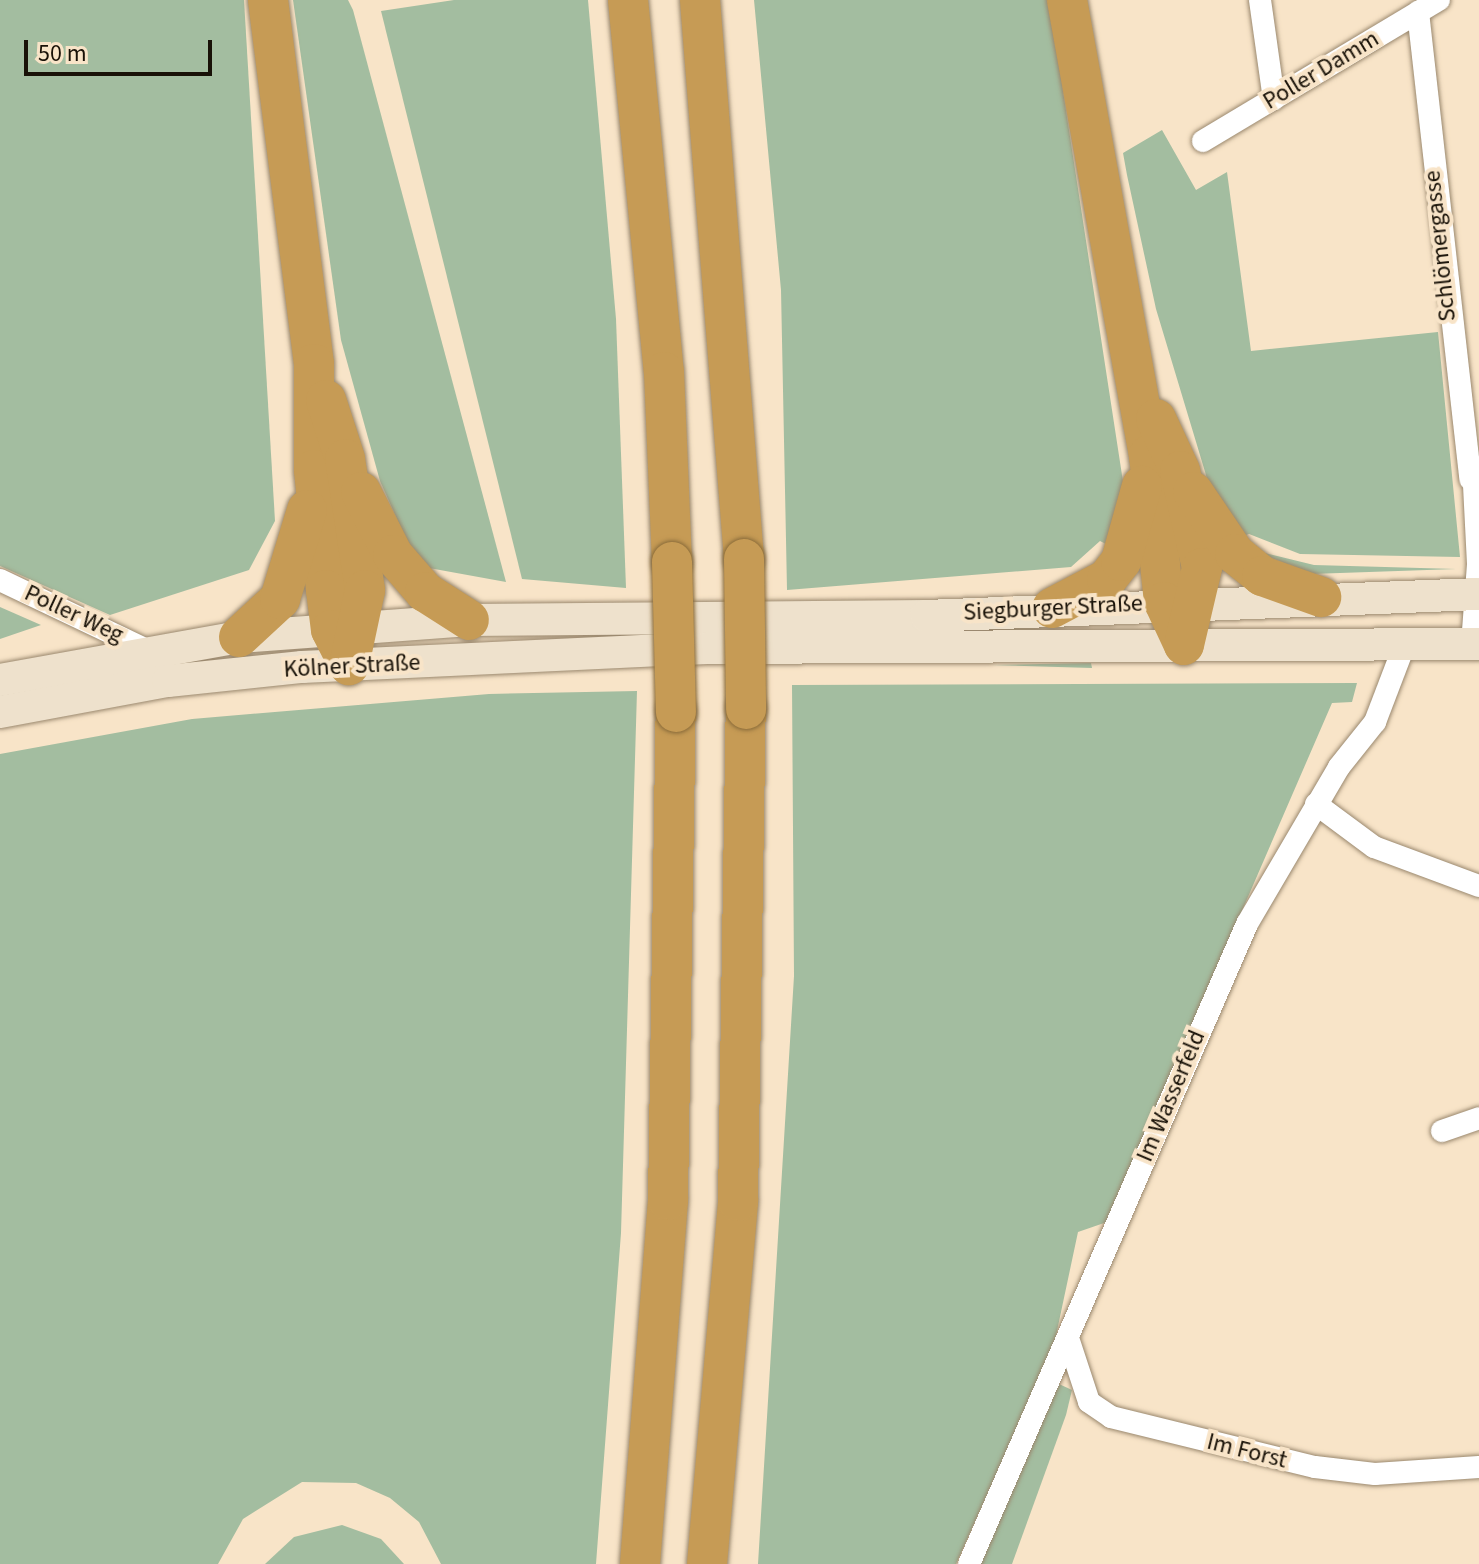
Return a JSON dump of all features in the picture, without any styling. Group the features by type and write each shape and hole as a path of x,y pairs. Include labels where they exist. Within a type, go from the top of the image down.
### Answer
{"highway":[{"path":"268,0 329,464 365,590 346,641"},
{"path":"628,0 664,372 676,712 668,1200 640,1564"},
{"path":"700,0 744,559 746,709 738,1201 707,1564"},
{"path":"1067,0 1135,373 1164,463 1184,645"},
{"path":"1164,463 1235,554 1262,576 1321,597"},
{"path":"1052,608 1107,579 1121,561 1164,463"},
{"path":"329,464 393,555 425,592 469,620"},
{"path":"239,637 288,584 329,464"}],"main road":[{"name":"Siegburger Straße","path":"628,621 1477,594"},
{"name":"Kölner Straße","path":"0,712 168,681 346,641 469,620 628,621"},
{"name":"Kölner Straße","path":"0,680 147,650 239,637 707,648"},
{"name":"Siegburger Straße","path":"707,648 1476,644"}],"street":[{"path":"1260,0 1274,99"},
{"name":"Poller Damm","path":"1203,141 1439,0"},
{"name":"Schlömergasse","path":"1418,12 1470,479"},
{"path":"1476,644 1477,594 1470,479 1479,440"},
{"name":"Poller Weg","path":"0,580 147,650"},
{"name":"Im Wasserfeld","path":"969,1564 1247,924 1316,804 1375,722 1404,646"},
{"path":"1316,804 1374,847 1479,886"},
{"path":"1442,1131 1479,1118"},
{"name":"Im Forst","path":"1068,1338 1089,1402 1111,1417 1315,1467 1375,1474 1479,1467"}],"green space":[{"path":"0,0 244,0 275,521 249,570 110,615 0,566"},
{"path":"293,0 348,0 353,10 506,582 418,566 380,481 341,340"},
{"path":"454,0 588,0 616,319 626,588 522,579 381,11"},
{"path":"754,0 1049,0 1124,488 1114,548 1100,541 1071,567 787,590 781,290"},
{"path":"1162,130 1196,190 1227,172 1251,351 1438,332 1460,557 1300,554 1249,534 1237,538 1212,495 1156,309 1127,175 1123,153"},
{"path":"1252,550 1314,565 1456,569 1311,574"},
{"path":"0,607 41,625 0,639"},
{"path":"1091,663 1092,668 991,665"},
{"path":"1357,683 1352,702 1332,703 1107,1222 1078,1232 1054,1345 956,1564 758,1564 794,976 792,685"},
{"path":"637,691 621,1233 596,1564 441,1564 419,1522 390,1498 356,1483 302,1482 243,1519 218,1564 0,1564 0,754 192,719 489,694"},
{"path":"1059,1384 1072,1390 1066,1415 1012,1564 980,1564"},
{"path":"342,1525 381,1539 404,1564 265,1564 294,1537"}]}
